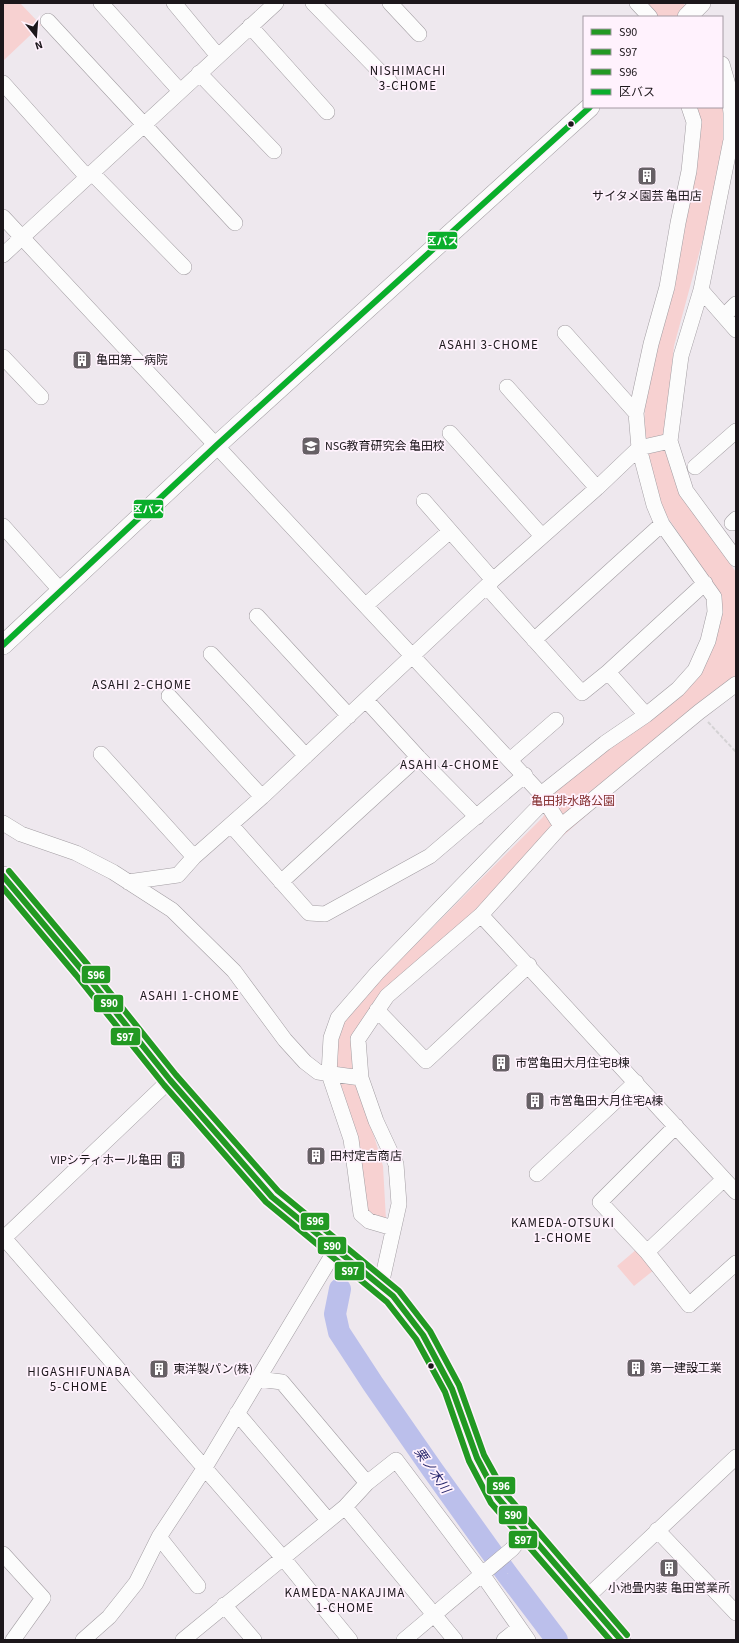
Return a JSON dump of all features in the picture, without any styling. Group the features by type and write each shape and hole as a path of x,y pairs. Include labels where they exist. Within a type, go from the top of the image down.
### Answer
{"main road":[{"path":"3,645 218,445 589,108"},
{"path":"3,876 82,970 170,1080 272,1197 393,1296 423,1335 452,1389 478,1458 495,1492 526,1532 586,1598 621,1640"}],"street":[{"path":"101,3 180,91"},
{"path":"174,3 218,56"},
{"path":"313,3 390,82"},
{"path":"390,3 419,34"},
{"path":"637,3 649,16"},
{"path":"3,255 218,56 270,5"},
{"path":"48,21 235,223"},
{"path":"250,26 327,112"},
{"path":"723,68 728,85 731,113 731,140 701,290 681,356 670,441 686,492 736,559"},
{"path":"199,73 274,151"},
{"path":"3,83 90,175 184,267"},
{"path":"393,1228 369,1221 361,1214 351,1140 329,1074 331,1038 338,1018 377,973 544,796 605,743 646,715 678,689 695,670 708,642 715,612 714,597 662,524 654,505 639,448 636,412 651,344 667,287 689,171 694,122 690,108"},
{"path":"3,217 218,445 525,775 544,796 561,826"},
{"path":"701,290 736,330"},
{"path":"724,316 736,304"},
{"path":"565,333 636,412"},
{"path":"3,357 41,397"},
{"path":"507,387 597,488"},
{"path":"695,467 736,431"},
{"path":"450,432 542,536"},
{"path":"128,882 178,875 194,857 262,797 490,584 597,488 639,448 670,441"},
{"path":"424,501 534,640 582,693 608,672 705,583"},
{"path":"534,640 662,524"},
{"path":"3,526 61,591"},
{"path":"366,605 449,532"},
{"path":"257,616 349,716"},
{"path":"211,654 306,756"},
{"path":"608,672 646,715"},
{"path":"381,1285 399,1204 396,1164 376,1121 361,1078 358,1038 387,996 481,915 561,826 699,712 736,684"},
{"path":"169,696 262,797"},
{"path":"366,700 418,757 477,817"},
{"path":"510,760 556,720"},
{"path":"101,754 194,857"},
{"path":"281,882 418,757"},
{"path":"231,825 309,913 325,914 430,856 525,775"},
{"path":"3,823 21,834 76,853 113,872 172,910 234,970 285,1040 305,1062 318,1072 361,1078"},
{"path":"481,915 529,965 736,1192"},
{"path":"377,1010 426,1061 529,965"},
{"path":"170,1080 4,1238 283,1558 350,1640"},
{"path":"537,1174 636,1082"},
{"path":"676,1126 600,1202 647,1252 690,1305 736,1263"},
{"path":"647,1252 724,1179"},
{"path":"83,1640 109,1617 136,1583 159,1537 204,1469 336,1249"},
{"path":"258,1379 282,1382 368,1484"},
{"path":"237,1413 328,1520"},
{"path":"586,1598 736,1457"},
{"path":"183,1640 345,1507 368,1484 396,1460 486,1570 519,1628 528,1640"},
{"path":"345,1507 455,1640"},
{"path":"657,1530 736,1613"},
{"path":"404,1640 512,1549 526,1532"},
{"path":"159,1537 198,1586"},
{"path":"3,1554 43,1598 12,1640"},
{"path":"224,1606 254,1640"},
{"path":"504,1640 519,1628"}],"path":[{"path":"699,712 736,752"}],"green space":[{"path":"3,3 20,3 41,25 3,61"},
{"path":"646,3 683,3 694,16 656,16"},
{"name":"亀田排水路公園","path":"723,106 725,118 720,176 674,346 665,429 686,502 736,572 736,691 682,731 388,990 354,1038 359,1086 383,1166 386,1220 373,1218 364,1208 334,1066 341,1019 543,817 557,789 704,665 721,621 717,590 660,506 644,439 645,398 694,108 723,108"},
{"path":"637,1249 654,1270 634,1286 617,1266"}],"waterway":[{"name":"栗ノ木川","path":"340,1289 335,1314 339,1332 432,1469 507,1574 557,1640"}],"transit line":[{"name":"区バス","path":"3,645 217,445 589,108"},
{"name":"S96","path":"9,871 88,965 176,1075 278,1191 399,1291 430,1331 459,1385 484,1455 505,1493 627,1635"},
{"name":"S90","path":"3,876 82,970 170,1080 272,1197 393,1296 423,1335 452,1389 477,1458 498,1498 621,1640"},
{"name":"S97","path":"3,888 76,975 164,1085 266,1202 387,1302 416,1339 445,1392 469,1461 491,1503 610,1640"}],"place":[{"name":"サイタメ園芸 亀田店","path":"647,176"},
{"name":"亀田第一病院","path":"82,360"},
{"name":"NSG教育研究会 亀田校","path":"311,446"},
{"name":"市営亀田大月住宅B棟","path":"501,1063"},
{"name":"市営亀田大月住宅A棟","path":"535,1101"},
{"name":"田村定吉商店","path":"316,1156"},
{"name":"VIPシティホール亀田","path":"176,1160"},
{"name":"第一建設工業","path":"636,1368"},
{"name":"東洋製パン(株)","path":"159,1369"},
{"name":"小池畳内装 亀田営業所","path":"669,1568"}],"district":[{"name":"NISHIMACHI 3-CHOME","path":"408,78"},
{"name":"ASAHI 3-CHOME","path":"489,344"},
{"name":"ASAHI 2-CHOME","path":"142,684"},
{"name":"ASAHI 4-CHOME","path":"450,764"},
{"name":"ASAHI 1-CHOME","path":"190,995"},
{"name":"KAMEDA-OTSUKI 1-CHOME","path":"563,1230"},
{"name":"HIGASHIFUNABA 5-CHOME","path":"79,1378"},
{"name":"KAMEDA-NAKAJIMA 1-CHOME","path":"345,1600"}]}
